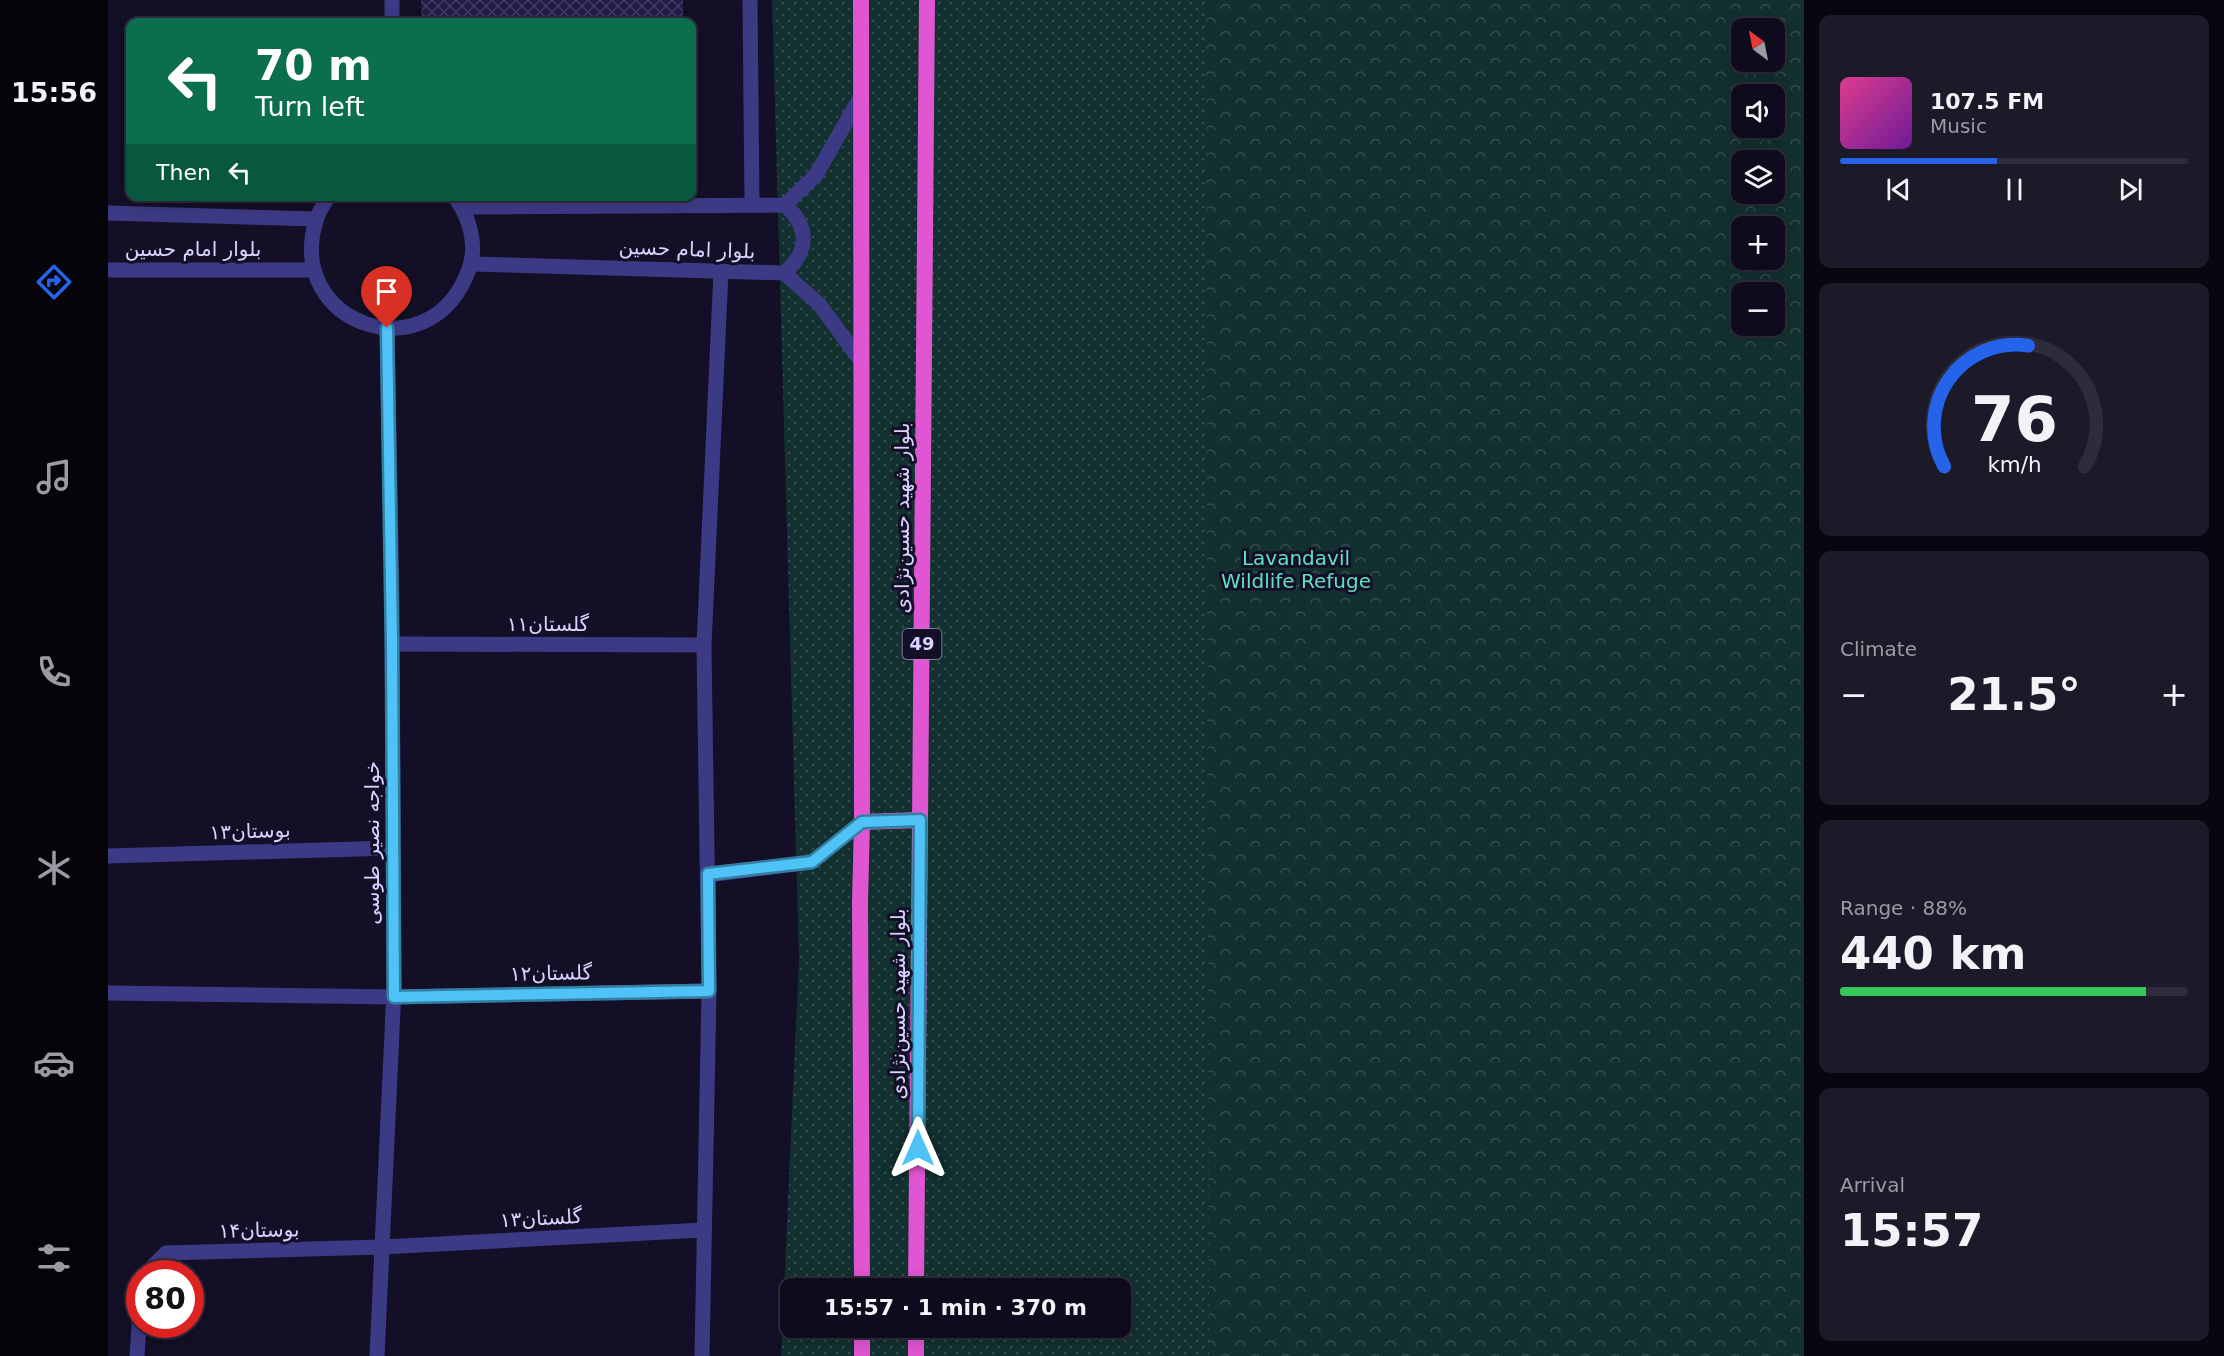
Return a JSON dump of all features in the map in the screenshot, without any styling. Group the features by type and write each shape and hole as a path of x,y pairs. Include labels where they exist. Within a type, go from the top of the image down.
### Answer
{"highway":[{"name":"بلوار شهید حسین‌نژادی","path":"861,0 862,1278"},
{"name":"بلوار شهید حسین‌نژادی","path":"916,1278 927,0"},
{"path":"862,822 920,820"},
{"path":"862,1338 862,1356"},
{"path":"916,1338 916,1356"}],"street":[{"path":"392,0 392,18"},
{"path":"750,0 752,205"},
{"path":"861,96 816,175 785,205 795,214 801,226 803,239 801,252 794,264 784,273 819,304 861,361"},
{"path":"326,201 316,219 311,244 314,270 324,292 341,311 363,323 387,328 410,327 432,318 450,304 463,285 471,264 473,244 470,225 458,202"},
{"name":"بلوار امام حسین","path":"458,202 785,205"},
{"name":"بلوار امام حسین","path":"108,213 316,219"},
{"name":"بلوار امام حسین","path":"471,264 784,273"},
{"name":"بلوار امام حسین","path":"108,270 314,270"},
{"path":"702,1356 709,991 704,645 721,271"},
{"name":"خواجه نصیر طوسی","path":"377,1356 394,997 387,328"},
{"name":"گلستان۱۱","path":"392,644 704,645"},
{"path":"708,874 812,862 862,822"},
{"name":"بوستان۱۳","path":"108,856 393,848"},
{"name":"گلستان۱۲","path":"108,993 394,997 709,991"},
{"name":"گلستان۱۳","path":"382,1248 703,1230"},
{"name":"بوستان۱۴","path":"159,1260 166,1253 382,1248"},
{"path":"137,1356 138,1338"}],"green space":[{"name":"Lavandavil Wildlife Refuge","path":"772,0 1804,0 1804,1356 781,1356 782,1338 1131,1338 1131,1278 785,1278 799,959"},
{"path":"1206,0 1804,0 1804,1356 1209,1356"}],"building":[{"path":"421,0 683,0 683,18 422,18"}],"route":[{"path":"387,328 394,997 709,991 708,874 812,862 862,822 920,820 918,1148"}]}
